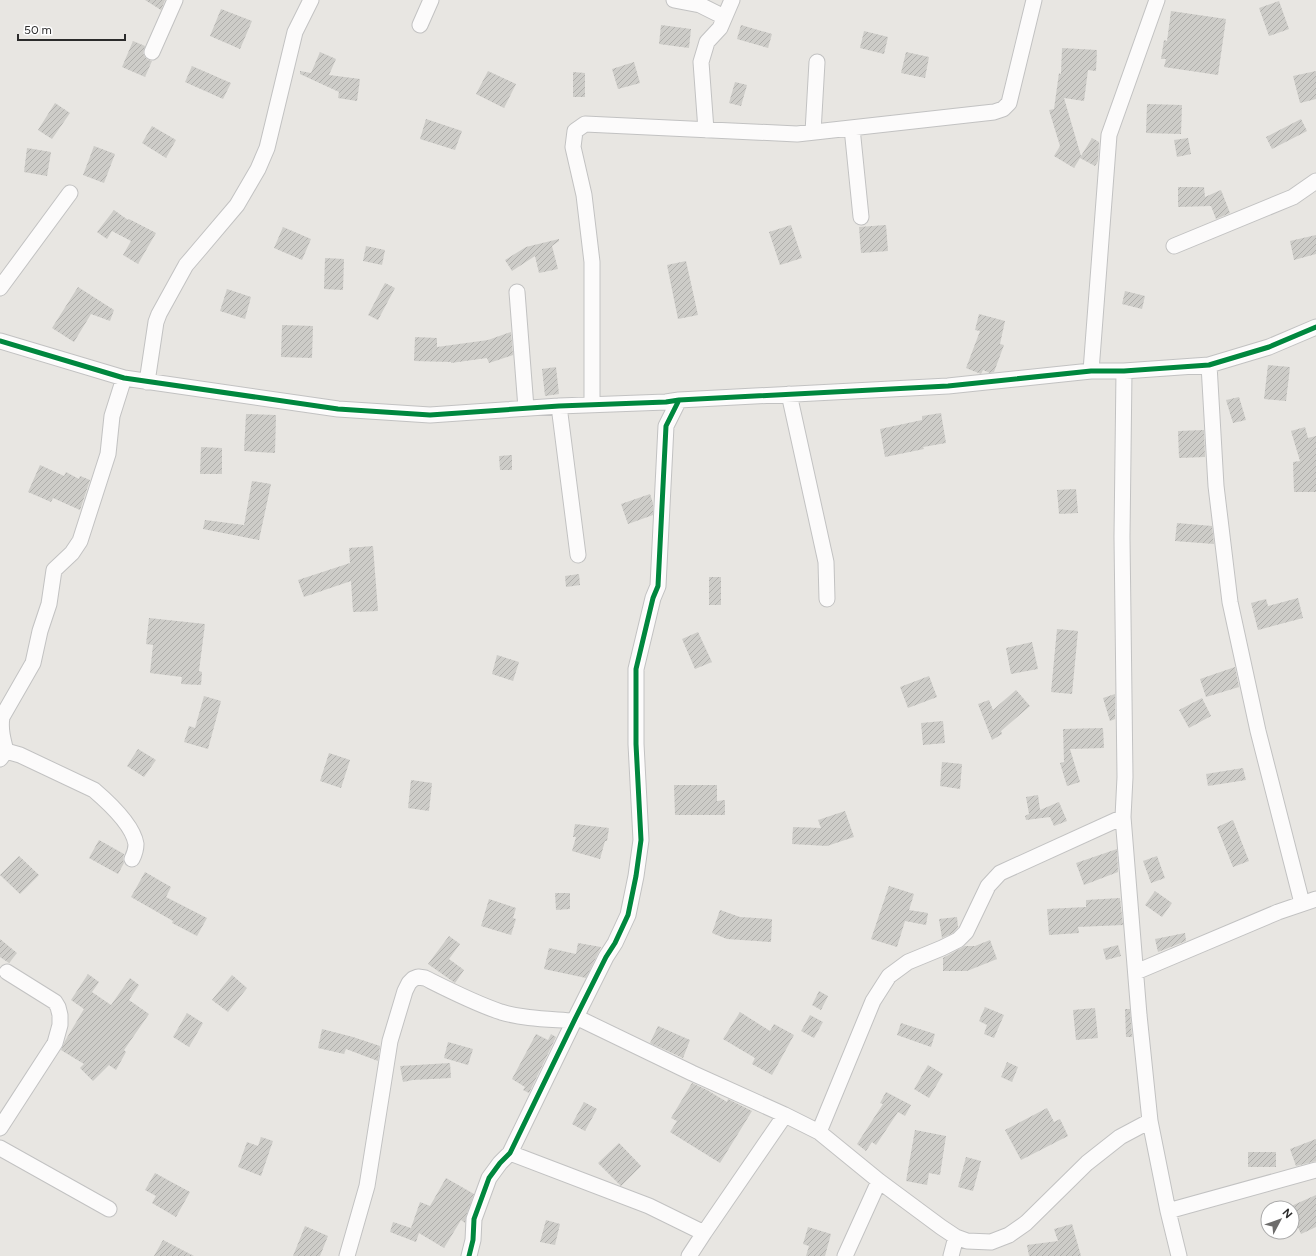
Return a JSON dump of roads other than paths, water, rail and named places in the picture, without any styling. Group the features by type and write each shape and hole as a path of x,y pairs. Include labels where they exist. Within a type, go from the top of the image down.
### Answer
{"street":[{"path":"152,52 175,0"},
{"path":"147,382 156,322 159,314 186,265 237,205 258,170 267,148 295,32 311,0"},
{"path":"420,25 431,0"},
{"path":"674,0 700,5 724,17"},
{"path":"706,130 701,62 707,42 720,28 732,0"},
{"path":"592,405 592,262 584,195 573,147 575,131 585,124 797,134 994,112 1003,109 1009,103 1034,0"},
{"path":"1091,370 1109,135 1157,0"},
{"path":"813,132 817,62"},
{"path":"852,128 861,217"},
{"path":"1174,246 1293,197 1316,181"},
{"path":"0,288 70,194"},
{"path":"517,292 526,408"},
{"path":"0,341 124,378 147,382 338,409 430,415 559,406 666,402 679,400 948,386 1091,370 1124,371 1209,365 1269,347 1316,327"},
{"path":"1136,972 1309,901 1258,731 1230,602 1216,486 1209,365"},
{"path":"1124,371 1122,537 1125,777 1123,817 1139,1015 1150,1121 1168,1211 1180,1256"},
{"path":"124,378 112,416 108,454 80,541 72,553 54,570 49,604 40,631 33,663 2,717 1,729 3,755 20,755 94,790 101,796 124,821 134,835 136,846 132,859"},
{"path":"789,394 826,562 827,599"},
{"path":"469,1256 473,1240 474,1220 489,1178 510,1153 575,1019 628,915 638,860 641,832 636,744 636,669 653,598 658,586 666,426 679,400"},
{"path":"651,402 666,426"},
{"path":"559,406 578,555"},
{"path":"819,1132 873,1001 889,976 908,962 958,940 966,932 988,886 1000,874 1123,817"},
{"path":"0,1128 55,1043 60,1024 58,1007 55,1002 8,972"},
{"path":"348,1256 367,1186 390,1041 405,991 409,983 418,977 425,978 473,1002 501,1012 529,1018 575,1019 785,1115 819,1132 879,1181 942,1227 956,1236 967,1240 990,1242 1009,1235 1026,1223 1087,1163 1120,1137 1150,1121"},
{"path":"689,1256 785,1115"},
{"path":"0,1148 109,1209"},
{"path":"510,1153 649,1206 704,1233"},
{"path":"1168,1211 1316,1170"},
{"path":"846,1256 879,1181"},
{"path":"952,1256 956,1236"}]}
